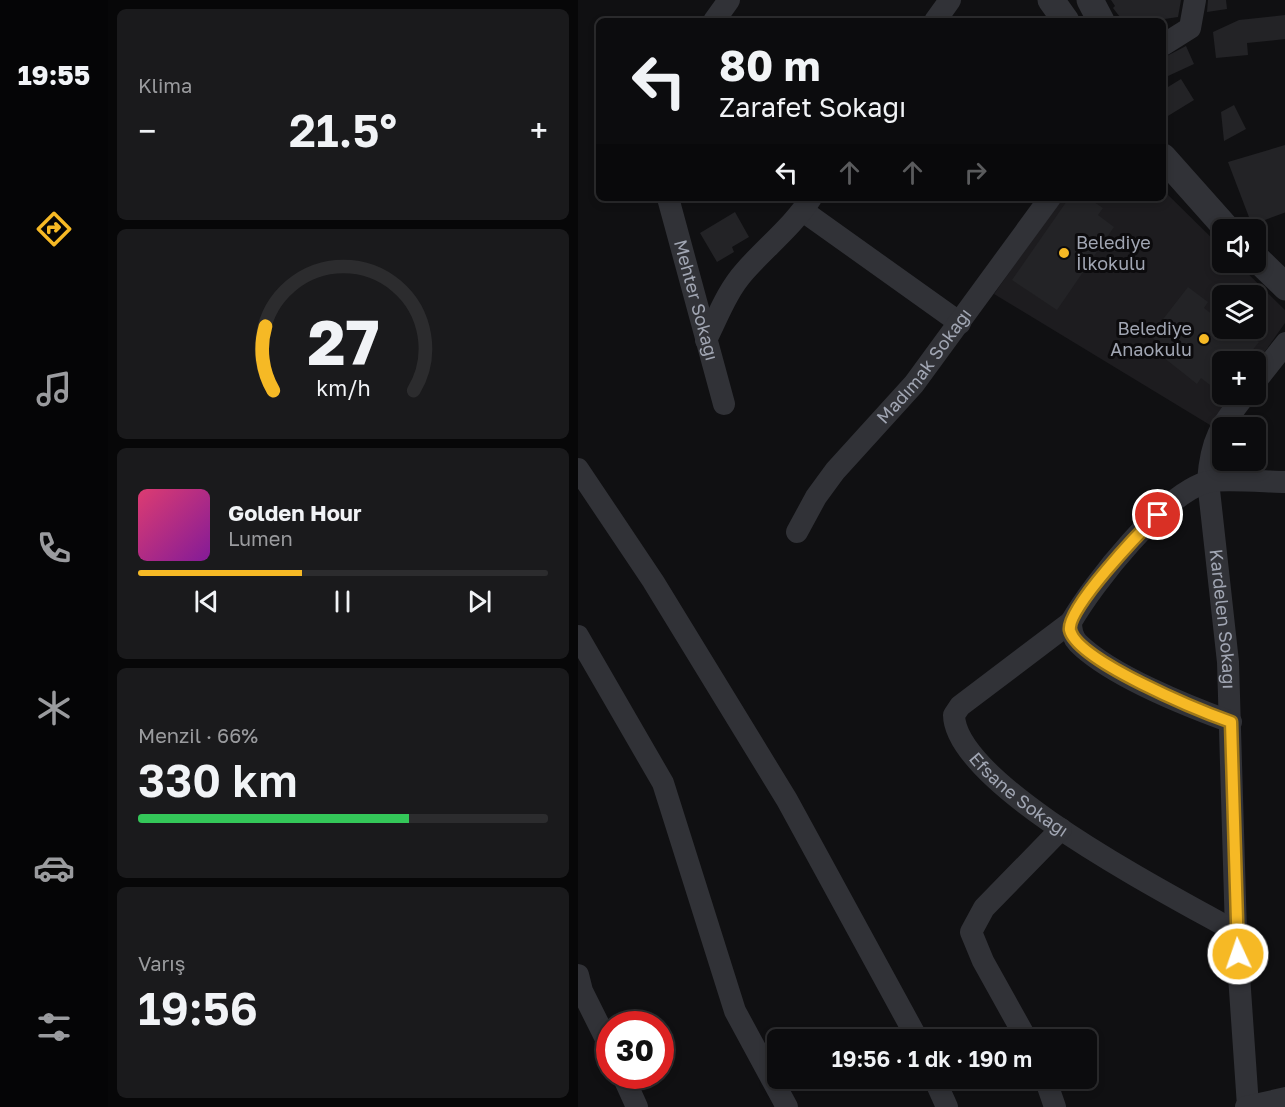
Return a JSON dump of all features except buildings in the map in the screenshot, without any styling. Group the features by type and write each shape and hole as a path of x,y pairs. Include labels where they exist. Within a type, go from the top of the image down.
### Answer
{"street":[{"path":"716,18 729,0"},
{"path":"937,18 950,0"},
{"path":"1051,0 1064,18"},
{"path":"1090,0 1099,18"},
{"path":"1166,43 1190,28 1194,0"},
{"path":"1166,160 1218,219"},
{"name":"Mehter Sokağı","path":"669,201 724,404"},
{"name":"Madımak Sokağı","path":"797,532 816,497 834,471 914,384 1047,201"},
{"path":"706,340 727,296 744,273 807,204 959,323"},
{"path":"1266,268 1286,287"},
{"path":"1266,368 1286,343"},
{"name":"Kardelen Sokağı","path":"1238,405 1218,431 1210,460 1208,481 1225,625 1231,722 1236,932 1247,1106"},
{"path":"578,469 653,581 787,800 912,1029"},
{"path":"1231,722 1168,697 1090,653 1076,642 1070,630 1071,622 1104,574 1135,537 1179,498 1208,481 1286,482"},
{"name":"Efsane Sokağı","path":"1071,622 960,706 954,715 959,734 986,771 1023,802 1061,829 1236,932"},
{"path":"578,636 663,783 735,1011 787,1107"},
{"path":"1022,1029 983,961 971,932 984,908 1061,829"},
{"path":"578,975 582,991 596,1019"},
{"path":"628,1089 636,1107"},
{"path":"939,1089 947,1107"},
{"path":"1049,1089 1055,1107"},
{"path":"1247,1106 1286,1098"}],"shaded area":[{"path":"1166,193 1212,238 1212,273 1247,273 1259,285 1212,285 1212,339 1266,339 1266,291 1285,310 1285,323 1265,351 1212,351 1212,405 1225,405 1216,417 1212,417 1210,425 994,294 1060,201 1166,201"}],"place":[{"name":"Belediye İlkokulu","path":"1064,253"},
{"name":"Belediye Anaokulu","path":"1204,339"}],"route":[{"path":"1158,515 1135,537 1104,574 1079,608 1071,622 1070,630 1076,642 1124,674 1168,697 1231,722 1238,954"}]}
